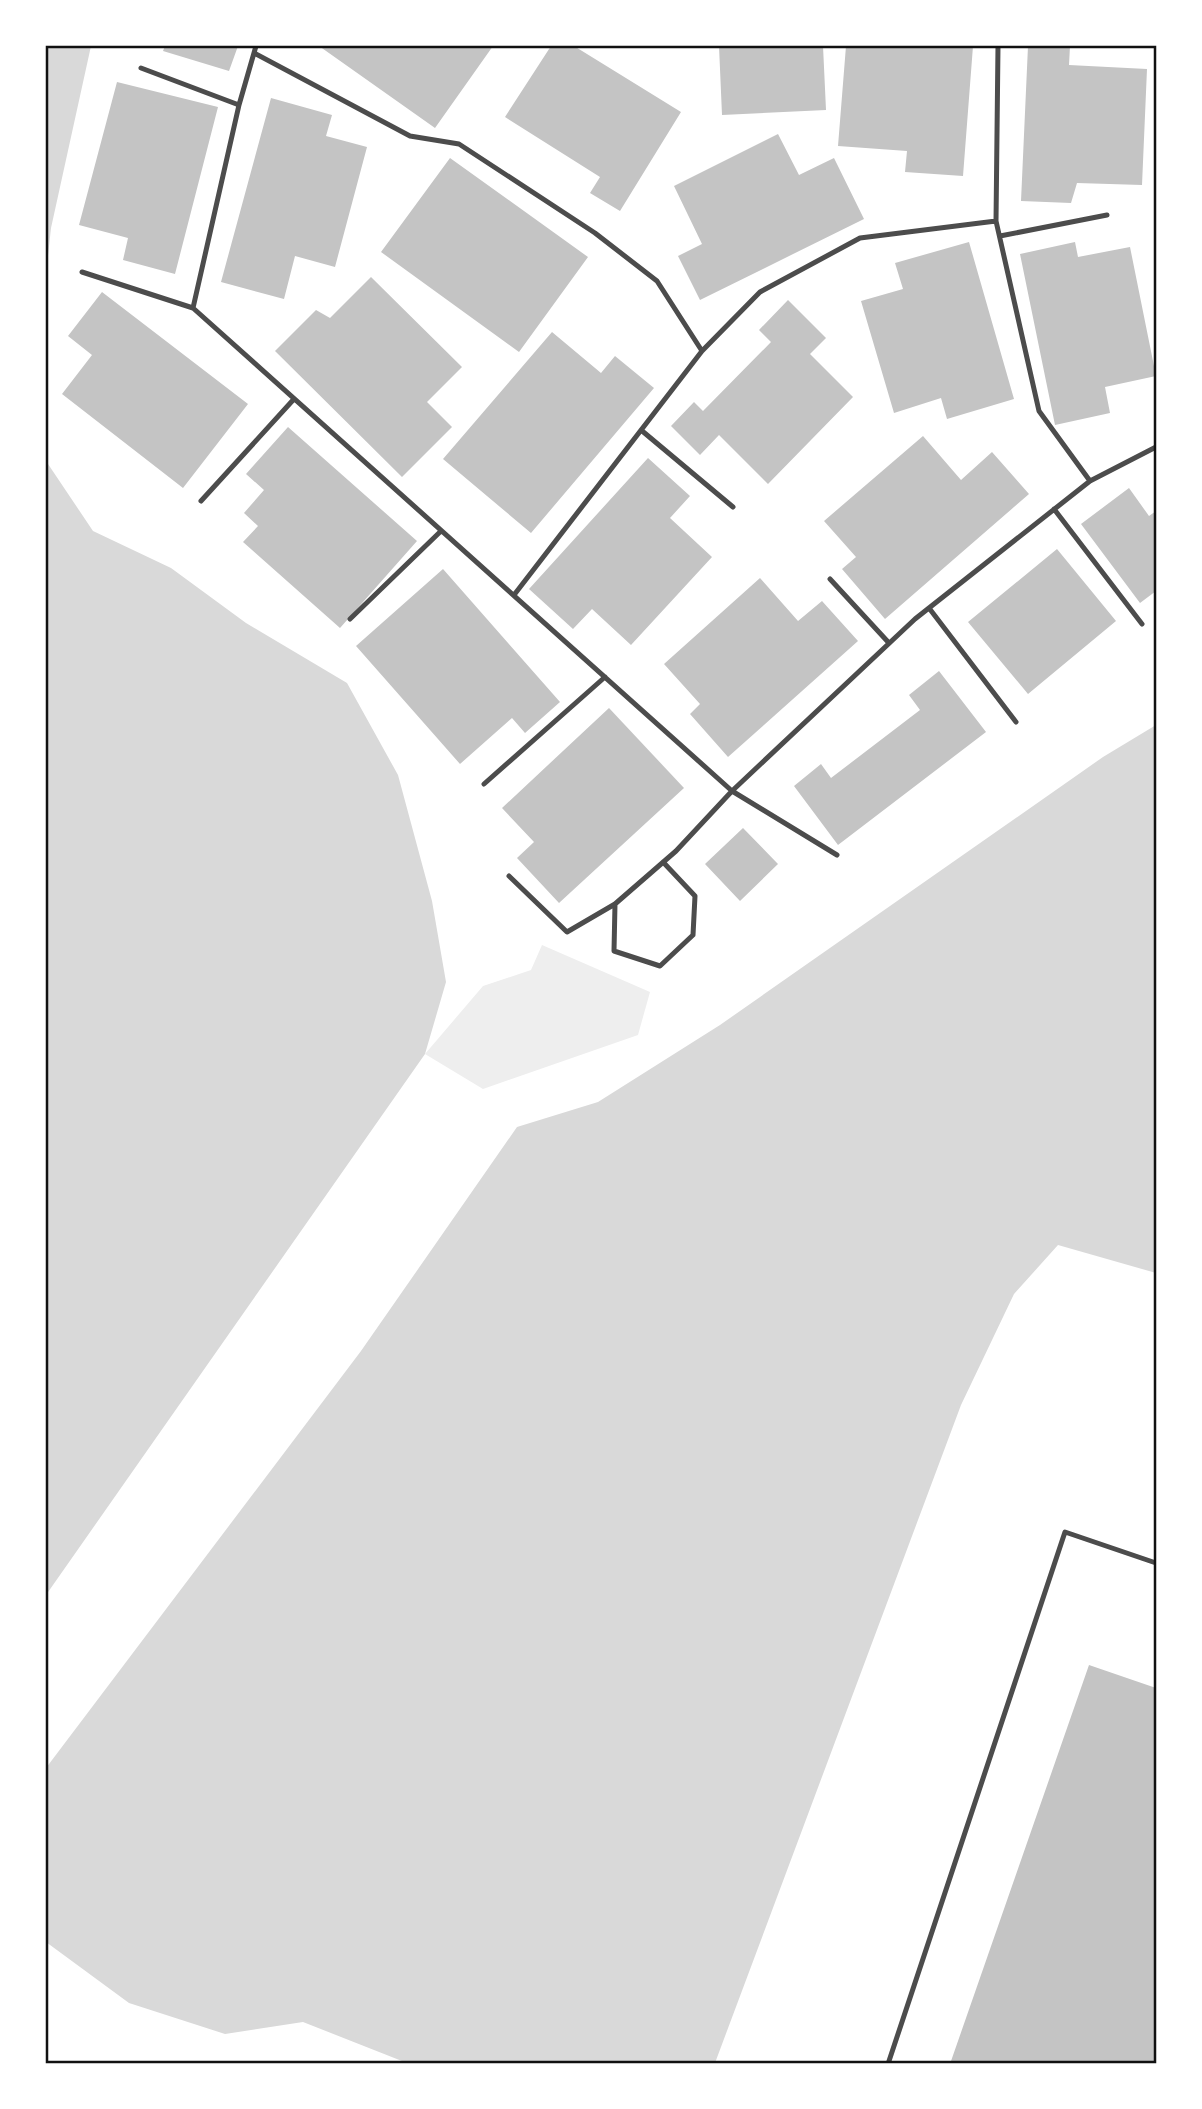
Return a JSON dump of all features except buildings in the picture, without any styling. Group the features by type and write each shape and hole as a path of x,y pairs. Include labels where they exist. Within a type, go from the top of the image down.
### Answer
{"lane":[{"path":"193,308 239,105 256,46"},
{"path":"998,46 996,221 1039,411 1090,481"},
{"path":"254,53 410,135 459,144 595,233 657,281 702,351"},
{"path":"141,68 239,105"},
{"path":"1000,236 1107,215"},
{"path":"514,595 702,351 760,292 860,238 996,221"},
{"path":"82,272 193,308 732,791 837,855"},
{"path":"201,501 294,399"},
{"path":"641,430 733,507"},
{"path":"509,876 567,932 615,904 663,862 732,791 929,608 1090,481 1157,447"},
{"path":"1054,509 1142,624"},
{"path":"350,619 441,531"},
{"path":"830,579 889,643"},
{"path":"929,608 1016,722"},
{"path":"484,784 605,677"},
{"path":"615,904 614,951 660,966 693,935 695,896 663,862"},
{"path":"888,2063 1065,1532 1157,1563"}],"shaded area":[{"path":"46,46 91,46 51,228 46,274"},
{"path":"46,461 93,531 171,568 246,623 347,683 398,775 432,901 446,982 425,1054 46,1595"},
{"path":"1156,725 1156,1273 1058,1245 1014,1294 961,1405 715,2063 407,2063 303,2022 225,2034 129,2003 46,1942 46,1768 361,1351 517,1127 598,1102 720,1025 1103,757"},
{"path":"542,945 650,992 638,1035 483,1089 425,1054 483,986 531,970"}]}
